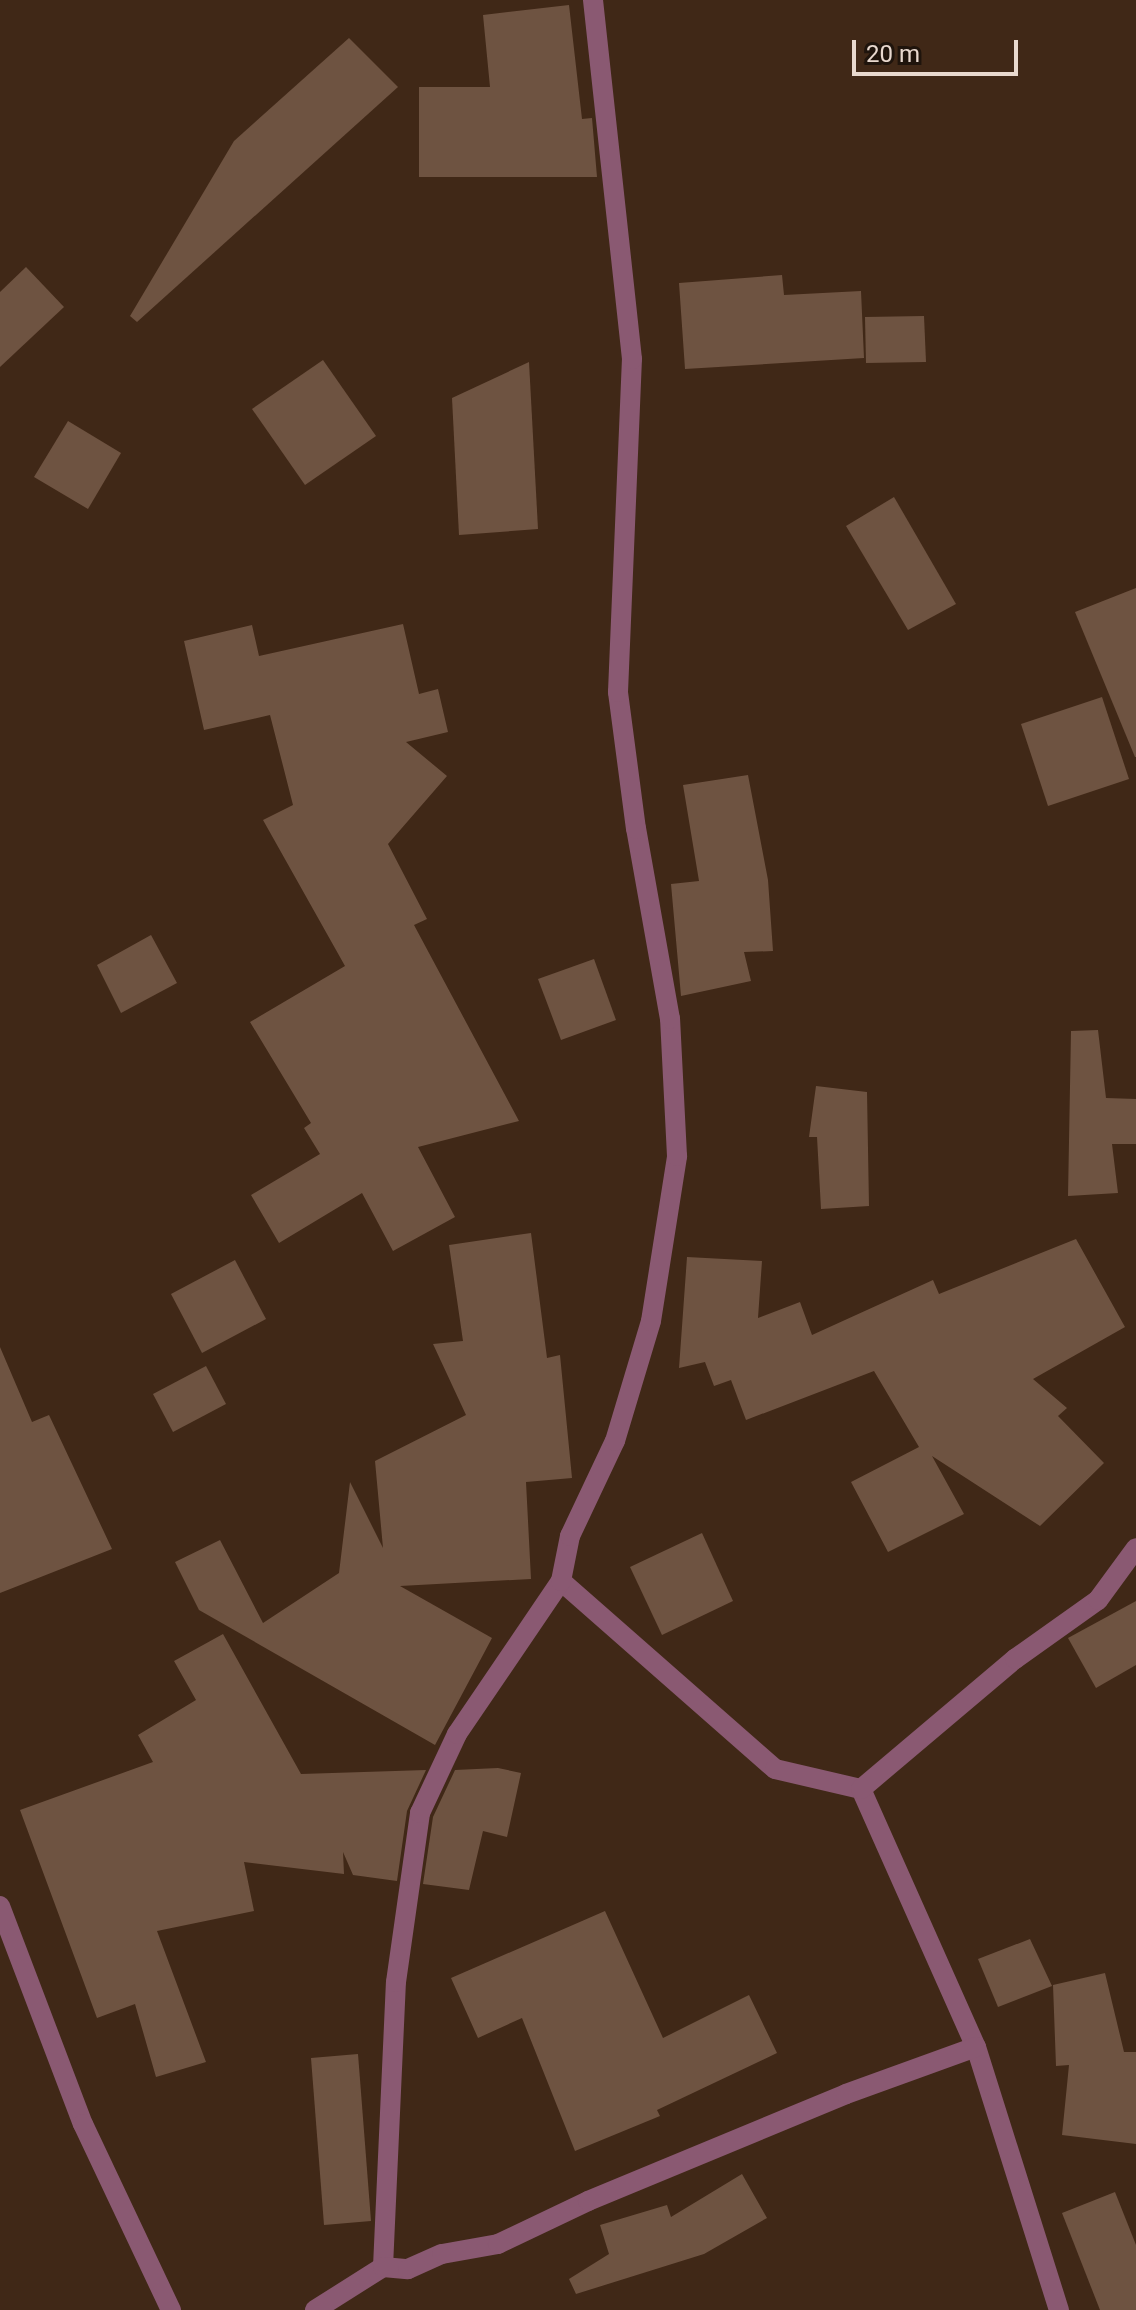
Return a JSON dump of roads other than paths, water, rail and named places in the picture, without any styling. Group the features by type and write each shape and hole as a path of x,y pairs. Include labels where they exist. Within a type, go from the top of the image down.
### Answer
{"street":[{"path":"383,2267 396,1982 420,1813 457,1734 561,1581 570,1536 615,1441 651,1321 677,1156 670,1019 636,829 618,692 632,359 593,0"},
{"path":"861,1789 1015,1659 1098,1600 1136,1548"},
{"path":"561,1581 775,1769 861,1789"},
{"path":"861,1789 976,2047 1059,2310"},
{"path":"0,1906 83,2124 171,2310"},
{"path":"315,2310 383,2267 408,2269 442,2254 498,2244 588,2201 846,2094 976,2047"}]}
